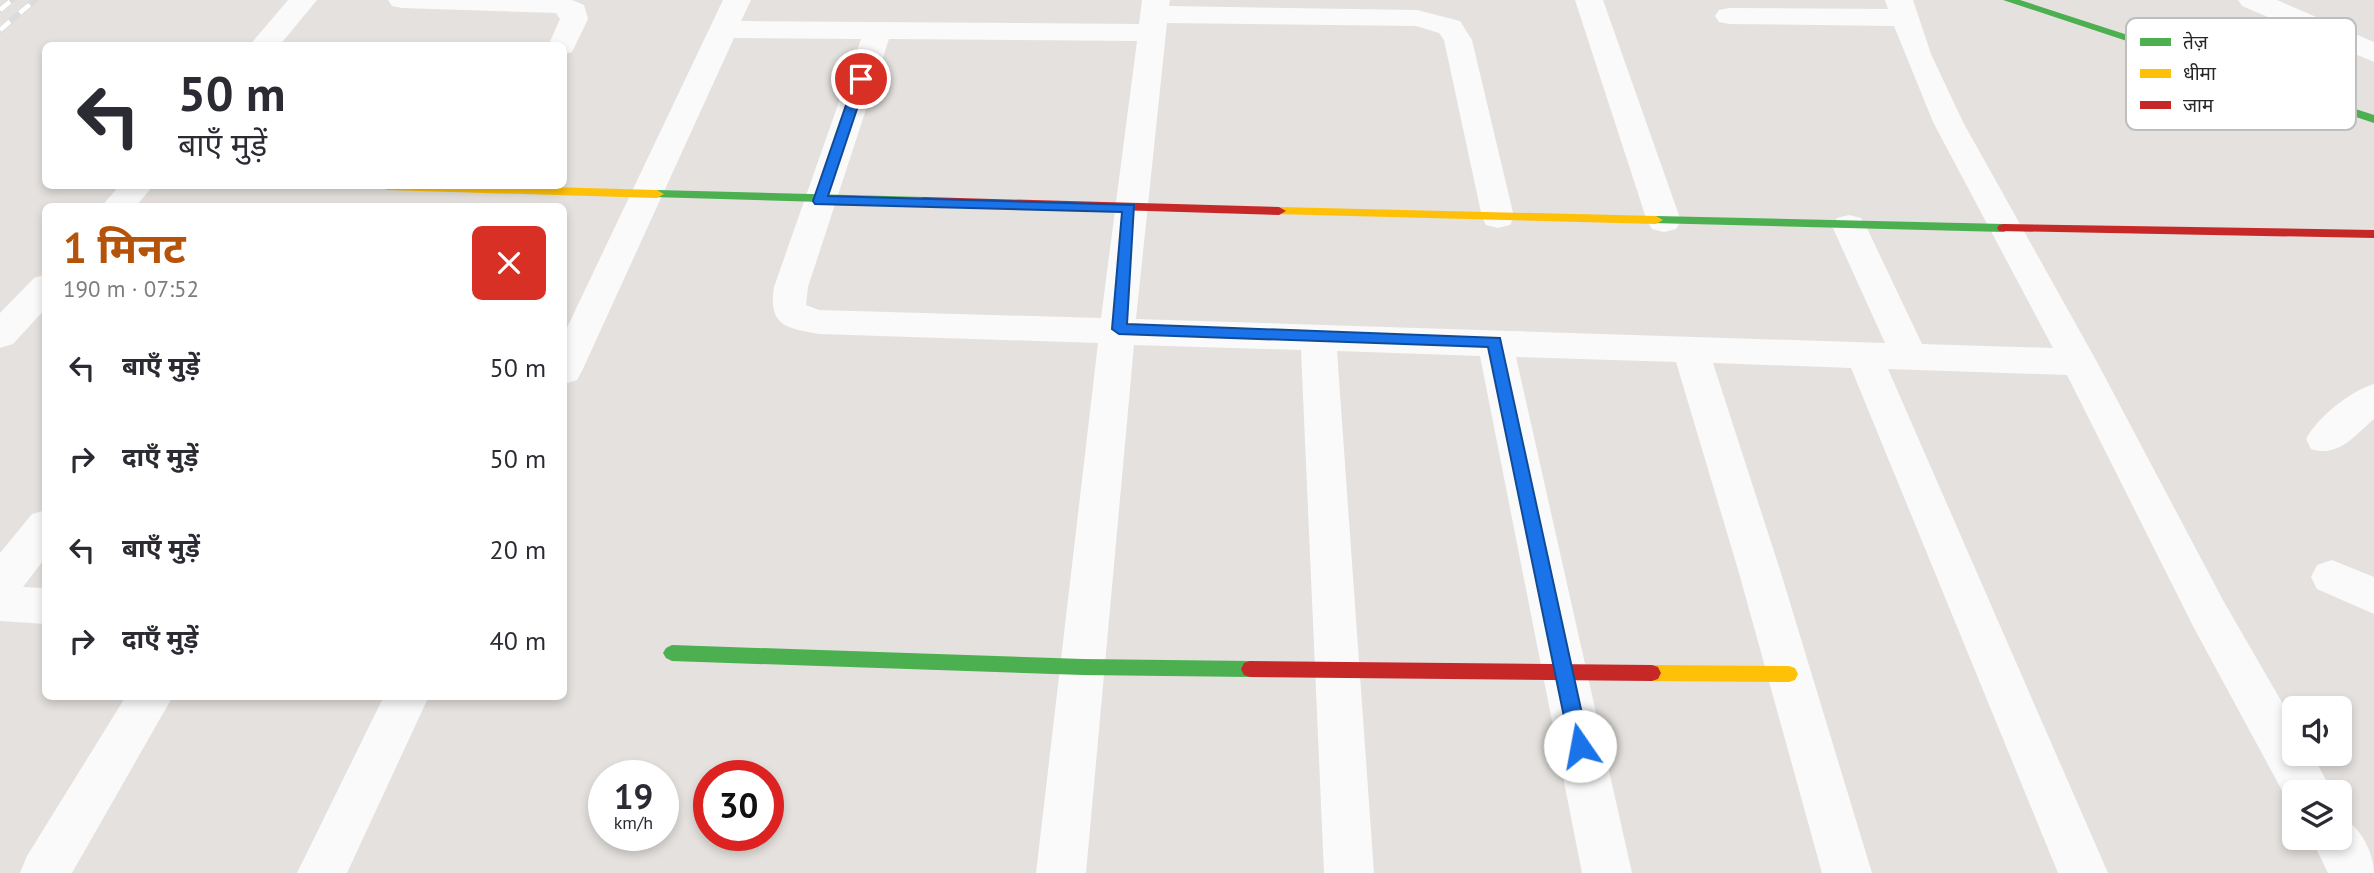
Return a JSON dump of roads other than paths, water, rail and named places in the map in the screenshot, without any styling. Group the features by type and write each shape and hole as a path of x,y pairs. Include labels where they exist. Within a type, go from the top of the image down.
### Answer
{"street":[{"path":"266,42 303,0"},
{"path":"402,0 560,5 573,11 574,19 564,42"},
{"path":"567,358 576,320 645,193 737,0"},
{"path":"1589,0 1664,221"},
{"path":"2009,0 2126,38"},
{"path":"2264,2 2300,18"},
{"path":"1729,16 1902,9 1917,54 1948,122 2079,362 2209,615 2302,780"},
{"path":"724,29 877,31 1155,16 1417,18 1450,27 1458,40 1498,217"},
{"path":"1061,873 1130,208 1155,16"},
{"path":"877,31 791,288 788,307 798,318 819,322 1119,329 2079,362"},
{"path":"2356,39 2374,41"},
{"path":"2356,44 2374,53"},
{"path":"2356,113 2374,119"},
{"path":"121,203 134,189"},
{"path":"498,189 820,201 2006,230 2374,234"},
{"path":"1849,226 1909,356"},
{"path":"0,335 41,297"},
{"path":"1318,336 1349,873"},
{"path":"1495,342 1607,873"},
{"path":"1690,349 1847,873"},
{"path":"1864,355 2083,873"},
{"path":"2325,439 2374,398"},
{"path":"0,584 42,531"},
{"path":"2332,578 2374,596"},
{"path":"0,603 42,606"},
{"path":"672,653 1083,667 1789,674"},
{"path":"45,873 149,700"},
{"path":"322,873 405,700"},
{"path":"2341,850 2354,873"}],"railway":[{"path":"0,10 12,0"},
{"path":"0,30 35,0"}]}
